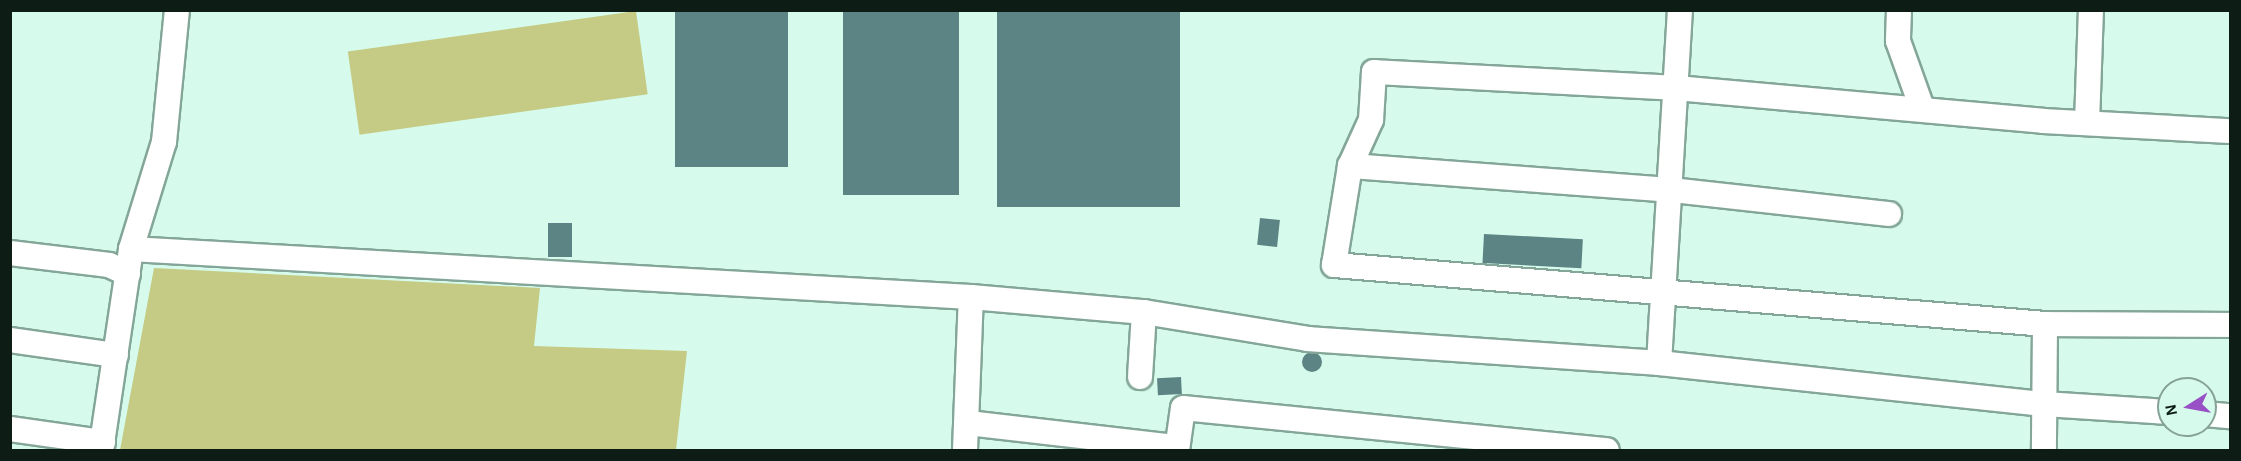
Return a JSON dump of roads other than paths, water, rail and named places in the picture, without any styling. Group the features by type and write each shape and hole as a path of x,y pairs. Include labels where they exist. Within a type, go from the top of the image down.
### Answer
{"street":[{"path":"10,429 102,446 131,249 164,142 177,10"},
{"path":"1659,363 1680,10"},
{"path":"1899,10 1898,41 1922,108"},
{"path":"2087,123 2091,10"},
{"path":"2230,131 2087,123 1676,88 1374,72 1371,120 1350,166 1334,265 2045,324 2230,325"},
{"path":"1350,166 1671,190 1888,214"},
{"path":"131,249 704,284 971,297 1144,312 1308,339 1659,363 2044,404 2157,411"},
{"path":"10,254 109,265 128,274"},
{"path":"965,450 968,423 971,297"},
{"path":"1140,377 1144,312"},
{"path":"2044,450 2045,324"},
{"path":"10,340 116,355"},
{"path":"968,423 1177,448 1183,408 1607,450"}]}
